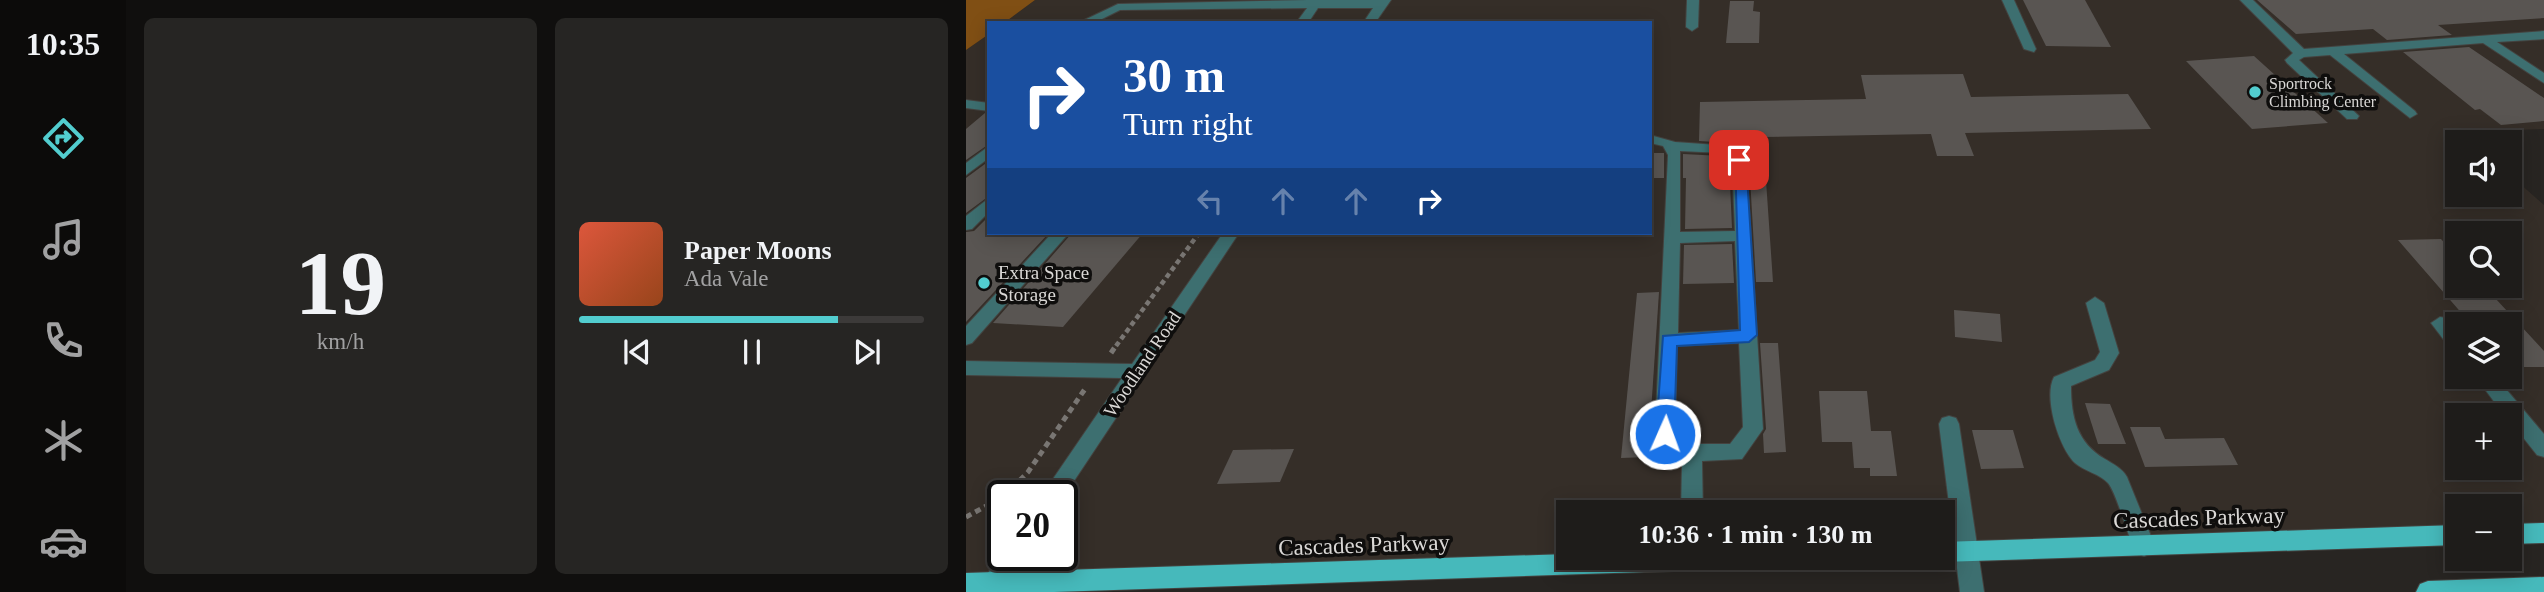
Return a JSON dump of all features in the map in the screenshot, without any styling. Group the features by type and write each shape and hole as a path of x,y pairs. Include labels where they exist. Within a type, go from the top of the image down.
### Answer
{"main road":[{"path":"2522,534 2544,533"},
{"name":"Cascades Parkway","path":"1955,552 2445,536"},
{"name":"Cascades Parkway","path":"966,584 990,588 1556,565"},
{"path":"2428,592 2544,588"}],"street":[{"path":"1692,27 1693,0"},
{"path":"2008,0 2030,49"},
{"path":"2246,0 2301,54"},
{"path":"1088,21 1118,7 1383,2"},
{"path":"1370,21 1383,2"},
{"path":"1303,21 1313,3"},
{"path":"2352,117 2291,60 2301,54 2333,51 2540,38"},
{"path":"2486,40 2544,79"},
{"path":"2333,51 2410,114"},
{"path":"966,104 985,106"},
{"path":"966,118 985,106"},
{"path":"1652,139 1668,143 1675,155 1669,340 1669,452 1735,453 1753,429 1739,160 1727,149 1671,146"},
{"path":"966,171 987,152"},
{"path":"966,225 987,205"},
{"path":"966,338 1059,235"},
{"name":"Woodland Road","path":"1064,480 1230,235"},
{"path":"1672,238 1744,236"},
{"path":"2095,303 2110,353 2102,365 2061,382 2061,404 2070,439 2082,456 2116,477 2144,546"},
{"path":"2440,323 2445,329"},
{"path":"1669,340 1749,335"},
{"path":"966,368 1138,370"},
{"path":"2495,389 2544,449"},
{"path":"1948,424 1952,500"},
{"path":"1692,452 1692,500"},
{"path":"1955,554 1972,592"},
{"path":"990,588 1002,571"}],"path":[{"path":"966,517 987,506"}],"shaded area":[{"path":"966,0 1035,0 1007,21 987,21 987,35 966,50"},
{"path":"1035,0 2544,0 2544,129 2445,130 2445,207 2522,207 2522,186 2544,205 2544,533 2522,534 2522,494 2445,494 2445,535 1955,552 1955,500 1556,500 1556,559 966,584 966,50 987,35 987,235 1652,235 1652,21 1007,21"}],"building":[{"path":"2023,0 2085,0 2111,47 2046,46"},
{"path":"2257,0 2544,0 2544,18 2438,25 2452,35 2387,40 2373,29 2296,34"},
{"path":"1730,1 1754,1 1753,11 1760,12 1759,43 1726,43"},
{"path":"2469,47 2544,98 2544,121 2501,125 2480,109 2475,110 2403,52"},
{"name":"Sportrock Climbing Center","path":"2254,56 2328,123 2252,129 2186,61"},
{"path":"1963,74 1971,97 2128,94 2151,129 1965,133 1974,156 1937,156 1931,134 1763,137 1773,282 1756,282 1749,160 1732,143 1699,141 1700,102 1866,99 1861,75"},
{"path":"987,114 987,145 966,160 966,129"},
{"path":"1652,153 1664,153 1664,178 1652,178"},
{"path":"1683,154 1722,156 1729,162 1732,228 1685,229 1686,178 1683,178"},
{"path":"987,162 987,197 966,213 966,178"},
{"name":"Extra Space Storage","path":"987,218 987,235 1047,235 966,322 966,232 974,231"},
{"path":"1070,235 1141,235 1063,327 993,323"},
{"path":"2441,239 2445,244 2445,294 2398,240"},
{"path":"1732,244 1734,283 1683,284 1684,245"},
{"path":"1659,292 1648,457 1621,458 1637,293"},
{"path":"2448,298 2495,298 2508,312 2461,312"},
{"path":"1954,310 2000,314 2002,342 1955,337"},
{"path":"2522,327 2544,351 2544,367 2522,367"},
{"path":"1760,343 1778,343 1786,452 1764,453 1763,434 1766,429"},
{"path":"1819,391 1867,391 1871,431 1891,431 1897,476 1870,476 1870,468 1854,468 1852,442 1822,442"},
{"path":"2085,403 2110,404 2126,444 2098,444"},
{"path":"2130,427 2160,427 2165,439 2224,438 2238,465 2145,467"},
{"path":"1972,430 2013,430 2024,468 1981,469"},
{"path":"1294,449 1280,482 1217,484 1233,450"}],"place":[{"name":"Sportrock Climbing Center","path":"2255,92"},
{"name":"Extra Space Storage","path":"984,283"}],"route":[{"path":"1665,434 1669,340 1749,335 1739,160"}]}
